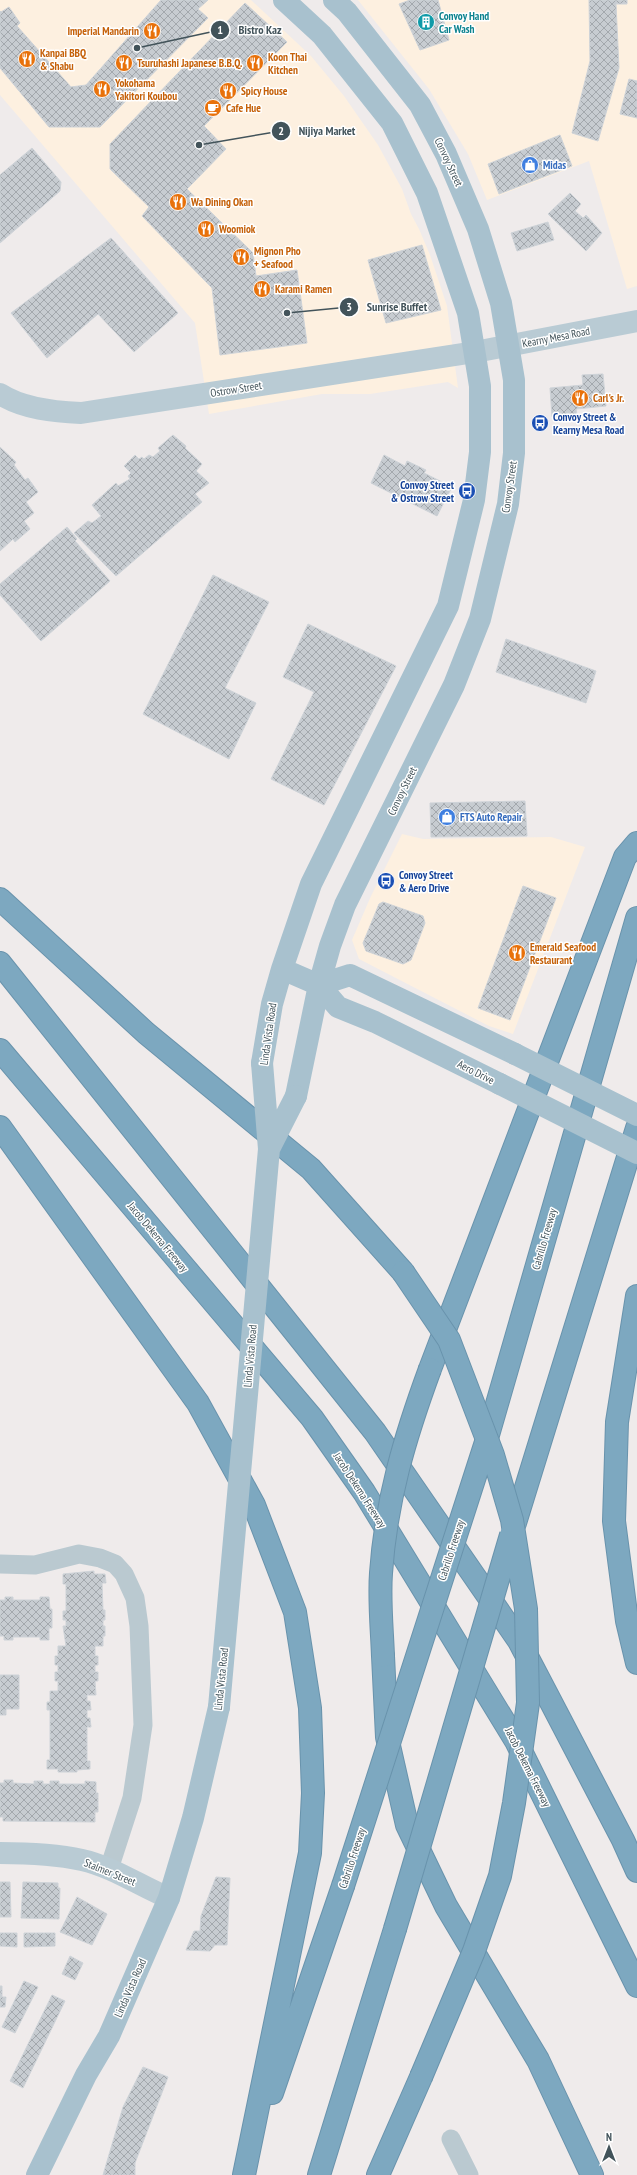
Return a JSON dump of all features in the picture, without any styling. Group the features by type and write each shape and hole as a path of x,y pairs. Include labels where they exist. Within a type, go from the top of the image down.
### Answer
{"highway":[{"path":"592,2175 538,2060 446,1906 407,1825 387,1737 381,1574 389,1500 407,1433 625,857 637,843"},
{"path":"0,899 146,1033 311,1169 403,1272 449,1340 493,1455 512,1520 526,1609 528,1703 514,1803 500,1876 474,1951 378,2175"},
{"name":"Cabrillo Freeway","path":"244,2175 343,1886 486,1442 637,918"},
{"path":"0,963 375,1432 519,1641 623,1840 637,1871"},
{"name":"Jacob Dekema Freeway","path":"0,1050 312,1418 364,1492 516,1742 637,1986"},
{"path":"0,1127 198,1402 254,1505 295,1612 310,1708 313,1793 310,1853 244,2175"},
{"path":"319,2175 395,1929 515,1523 637,1128"},
{"path":"637,1296 617,1422 614,1521 627,1621 637,1663"}],"main road":[{"path":"282,968 311,884 448,606 474,500 480,452 480,386 468,313 446,242 428,193 396,129 322,35 284,0"},
{"name":"Convoy Street","path":"319,985 330,946 345,905 454,685 480,619 508,504 514,453 514,380 501,303 478,229 459,182 434,129 420,105 375,46 347,12 334,0"},
{"name":"Aero Drive","path":"282,968 319,985 338,1007 375,1022 637,1152"},
{"name":"Linda Vista Road","path":"37,2175 86,2075 109,2036 169,1898 193,1818 219,1707 269,1149 262,1063 272,1004 282,968"},
{"path":"319,985 350,976 515,1054 637,1115"},
{"name":"Linda Vista Road","path":"269,1149 296,1096 319,985"}],"street":[{"name":"Kearny Mesa Road","path":"475,352 637,321"},
{"name":"Ostrow Street","path":"0,394 9,400 56,412 81,413 475,352"},
{"path":"0,1564 35,1565 79,1554 100,1558 115,1564 124,1574 135,1598 140,1626 143,1725 132,1798 109,1869"},
{"name":"Stalmer Street","path":"0,1853 41,1853 83,1860 109,1869 169,1898"},
{"path":"451,2139 469,2175"}],"shaded area":[{"path":"0,0 251,0 311,56 344,96 378,145 402,189 411,214 430,255 447,306 458,388 448,382 370,394 322,394 209,414 195,323 0,95"},
{"path":"358,0 637,0 637,286 627,289 589,161 487,200 468,154 429,89"},
{"path":"402,834 423,839 551,837 585,847 513,1034 489,1026 359,959 352,940 371,896"}],"building":[{"path":"161,0 208,0 198,9 208,18 100,127 49,127 0,68 0,11 1,12 9,7 20,23 17,26 71,87 86,85"},
{"name":"Convoy Hand Car Wash","path":"410,0 438,0 449,40 420,50 399,4"},
{"path":"589,0 627,0 627,4 616,4 619,68 598,141 572,133 590,61"},
{"path":"245,3 287,42 204,126 226,149 187,189 253,253 256,276 297,270 307,343 220,355 212,288 142,216 149,207 110,169 110,144"},
{"path":"629,79 637,81 637,118 620,114"},
{"name":"Midas","path":"560,135 572,166 499,194 488,164"},
{"path":"32,148 61,182 60,191 0,243 0,175"},
{"path":"570,193 581,204 575,211 583,218 586,215 602,233 586,251 548,214"},
{"path":"548,222 554,240 517,251 511,233"},
{"path":"111,238 178,313 134,352 98,314 47,358 11,313"},
{"path":"422,245 441,310 386,323 368,260"},
{"path":"603,374 606,406 576,409 577,415 552,417 550,388 583,385 582,375"},
{"path":"173,435 186,446 185,448 202,464 196,471 209,483 195,494 202,502 116,576 74,533 88,521 92,523 101,516 92,505 116,483 118,486 130,479 128,476 131,473 124,466 135,455 139,459 142,457 144,459 149,455 153,457 160,451 158,448"},
{"path":"0,447 16,462 14,465 25,480 28,478 38,492 26,502 34,513 24,521 30,529 15,542 13,539 0,551"},
{"path":"384,455 405,466 407,461 426,470 424,473 452,487 437,516 371,483"},
{"path":"67,527 77,539 75,541 110,581 41,641 0,595 0,584"},
{"path":"213,575 269,602 225,688 256,703 229,759 143,714"},
{"path":"308,624 396,666 324,805 271,779 314,692 283,677"},
{"path":"506,639 596,671 586,703 496,672"},
{"path":"525,801 527,836 431,837 430,803"},
{"name":"Emerald Seafood Restaurant","path":"523,886 556,898 510,1020 478,1008"},
{"path":"383,902 423,916 425,923 411,960 403,964 366,951 363,943 379,904"},
{"path":"94,1571 94,1574 105,1574 106,1583 102,1583 103,1610 105,1610 105,1620 103,1620 103,1626 105,1626 105,1636 103,1636 103,1646 95,1646 95,1656 98,1656 98,1665 95,1665 95,1672 98,1672 98,1681 95,1681 96,1695 87,1695 87,1701 90,1701 91,1710 87,1710 87,1718 90,1718 91,1727 87,1727 87,1761 90,1761 90,1769 77,1770 77,1772 58,1772 58,1769 47,1769 47,1760 50,1760 50,1710 47,1710 47,1702 50,1702 50,1691 58,1691 58,1681 55,1681 55,1672 58,1672 58,1665 55,1665 55,1656 58,1656 58,1646 66,1646 63,1626 66,1626 66,1620 63,1620 63,1611 66,1611 66,1584 63,1584 63,1574"},
{"path":"5,1597 13,1597 13,1600 40,1600 40,1597 49,1597 50,1609 52,1609 52,1628 49,1628 49,1640 40,1640 40,1637 13,1637 13,1640 4,1640 4,1636 0,1636 0,1600 5,1600"},
{"path":"0,1675 19,1675 19,1709 6,1709 6,1715 0,1715"},
{"path":"4,1780 13,1780 13,1783 34,1784 34,1781 43,1781 43,1784 50,1784 50,1781 59,1781 59,1784 85,1784 85,1781 96,1782 96,1793 98,1793 98,1812 95,1812 95,1822 3,1821 3,1817 0,1817 0,1783 4,1783"},
{"path":"216,1877 230,1878 227,1945 215,1945 210,1951 186,1950 194,1931 200,1931 201,1916"},
{"path":"0,1882 10,1882 11,1917 0,1917"},
{"path":"23,1882 58,1883 58,1888 60,1888 59,1919 21,1918"},
{"path":"77,1897 107,1914 92,1945 60,1932"},
{"path":"0,1933 17,1933 17,1947 0,1946"},
{"path":"24,1933 55,1933 55,1946 24,1947"},
{"path":"70,1956 83,1963 75,1980 62,1974"},
{"path":"24,1981 38,1987 15,2033 2,2027"},
{"path":"0,1986 2,1986 2,1997 6,1997 5,2007 0,2007"},
{"path":"52,1995 65,2001 23,2088 10,2081"},
{"path":"143,2067 168,2077 135,2163 135,2175 103,2175 123,2107"}],"place":[{"name":"Convoy Hand Car Wash","path":"426,22"},
{"name":"Imperial Mandarin","path":"152,31"},
{"name":"Bistro Kaz","path":"137,48"},
{"name":"Kanpai BBQ & Shabu","path":"27,59"},
{"name":"Tsuruhashi Japanese B.B.Q.","path":"124,63"},
{"name":"Koon Thai Kitchen","path":"255,63"},
{"name":"Yokohama Yakitori Koubou","path":"102,89"},
{"name":"Spicy House","path":"228,91"},
{"name":"Cafe Hue","path":"213,108"},
{"name":"Nijiya Market","path":"199,145"},
{"name":"Midas","path":"530,165"},
{"name":"Wa Dining Okan","path":"178,202"},
{"name":"Woomiok","path":"206,229"},
{"name":"Mignon Pho + Seafood","path":"241,257"},
{"name":"Karami Ramen","path":"262,289"},
{"name":"Sunrise Buffet","path":"287,313"},
{"name":"Carl's Jr.","path":"580,398"},
{"name":"Convoy Street & Kearny Mesa Road","path":"540,423"},
{"name":"Convoy Street & Ostrow Street","path":"467,491"},
{"name":"FTS Auto Repair","path":"447,817"},
{"name":"Convoy Street & Aero Drive","path":"386,881"},
{"name":"Emerald Seafood Restaurant","path":"517,953"}]}
